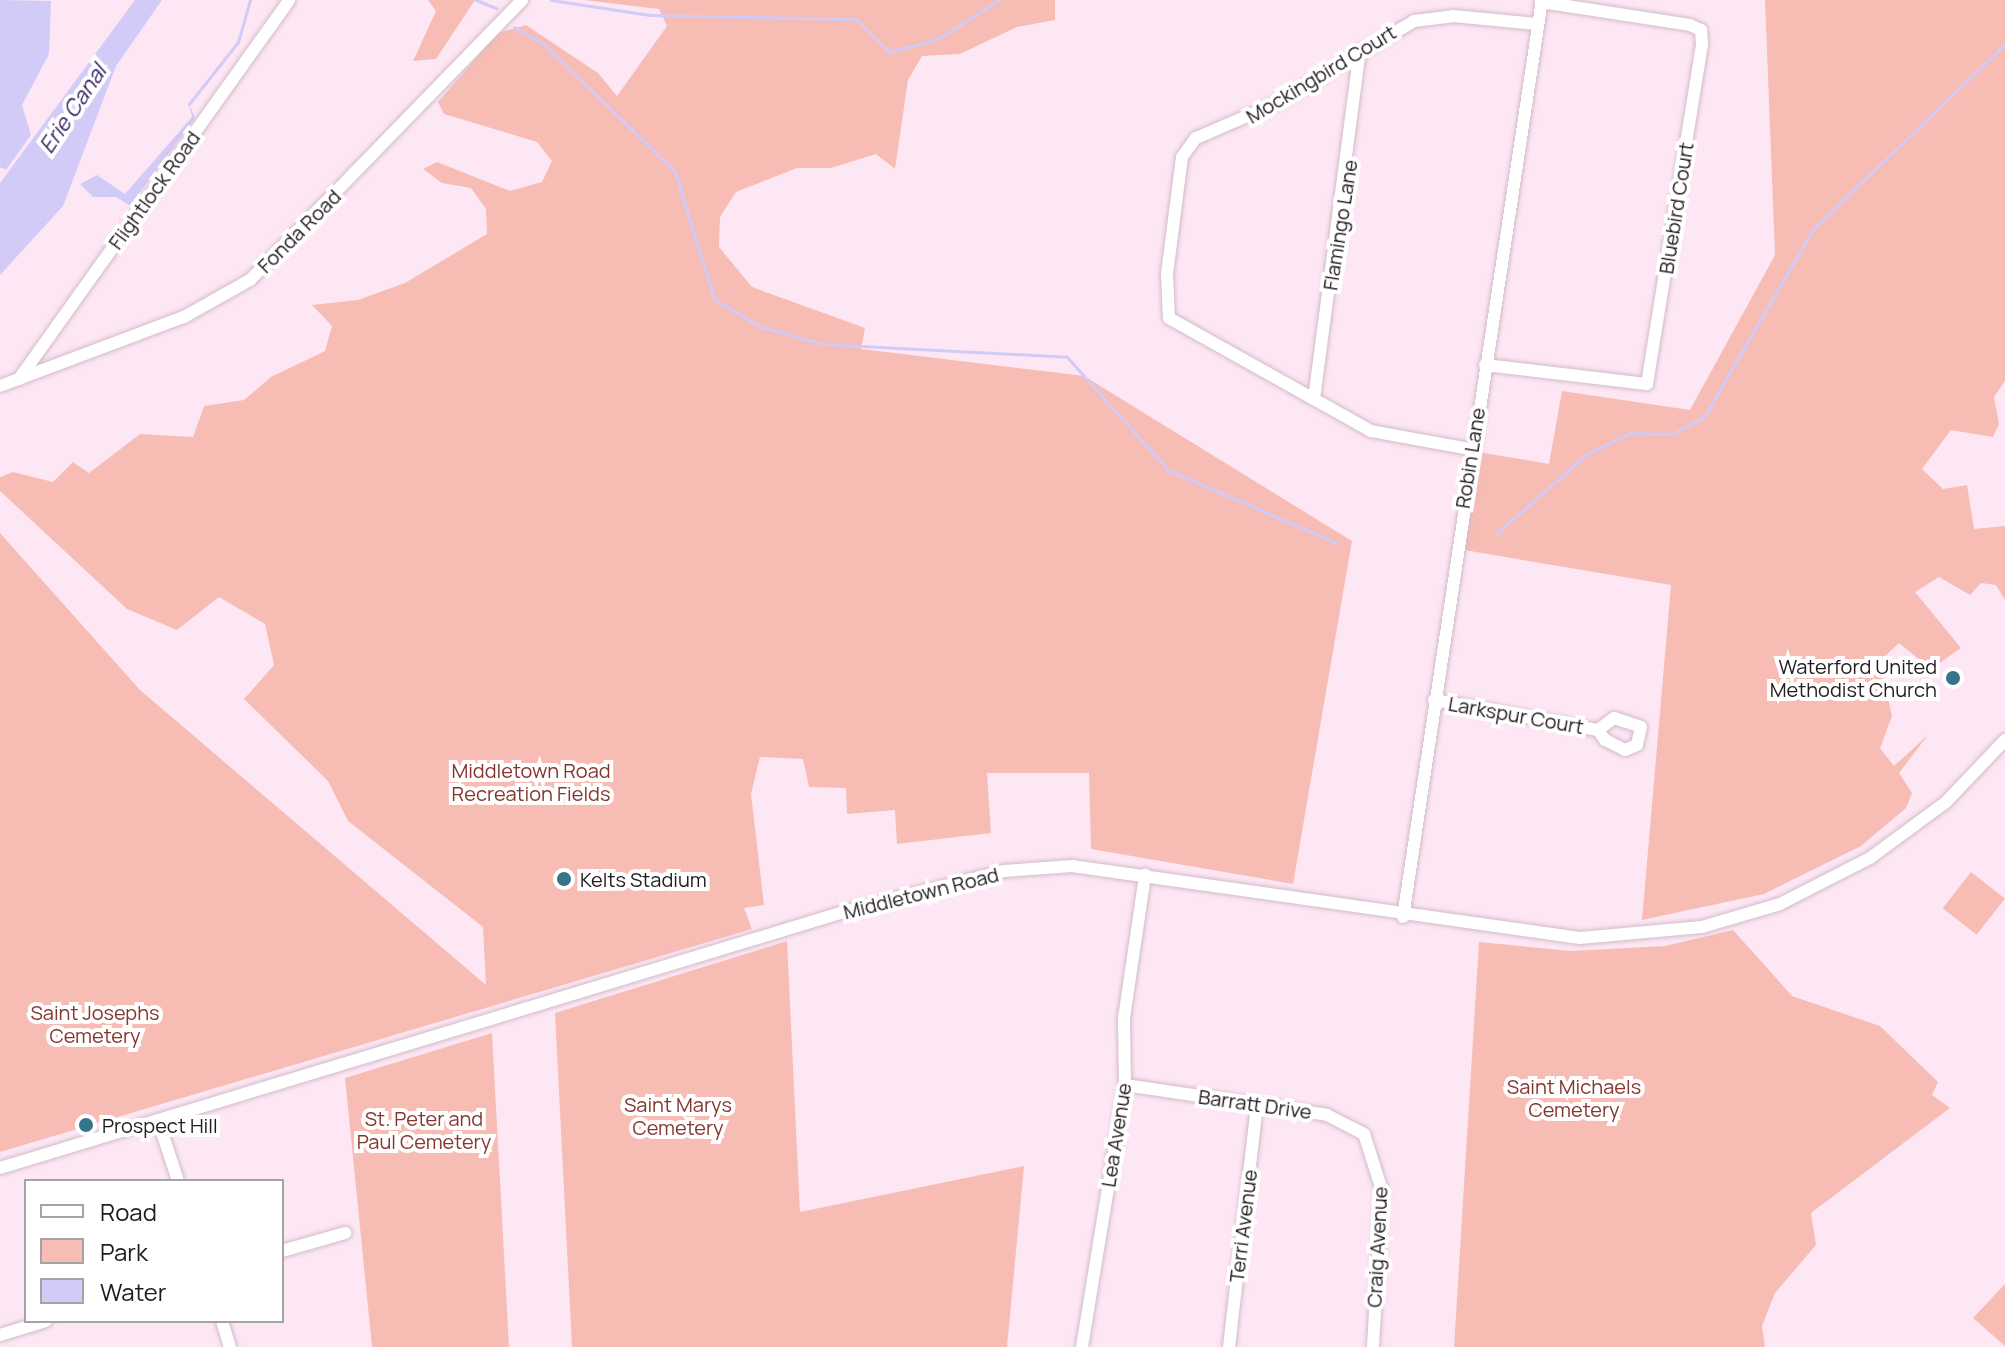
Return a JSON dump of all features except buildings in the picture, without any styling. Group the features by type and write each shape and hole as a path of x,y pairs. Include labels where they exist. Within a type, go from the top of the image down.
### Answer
{"street":[{"name":"Flightlock Road","path":"19,379 289,0"},
{"name":"Fonda Road","path":"0,386 184,317 250,280 522,0"},
{"name":"Robin Lane","path":"1403,917 1470,449 1541,1"},
{"name":"Bluebird Court","path":"1485,365 1647,384 1702,44 1701,30 1690,25 1541,1"},
{"name":"Mockingbird Court","path":"1470,449 1388,438 1169,318 1167,274 1186,144 1277,103 1414,21 1453,16 1537,24"},
{"name":"Flamingo Lane","path":"1314,399 1361,83 1360,51"},
{"name":"Larkspur Court","path":"1434,700 1598,730"},
{"name":"Middletown Road","path":"0,1168 944,884 1043,867 1145,875 1403,917 1580,938 1732,919 1870,858 1946,802 2005,740"},
{"name":"Lea Avenue","path":"1082,1347 1125,1085 1124,1018 1145,875"},
{"name":"Barratt Drive","path":"1125,1085 1327,1115 1356,1127 1374,1148"},
{"name":"Terri Avenue","path":"1229,1347 1257,1105"},
{"path":"158,1120 177,1179"},
{"name":"Craig Avenue","path":"1373,1347 1382,1190 1374,1148"},
{"path":"284,1250 345,1233"},
{"path":"0,1335 39,1323"},
{"path":"223,1323 230,1347"}],"green space":[{"path":"428,0 475,0 436,59 413,61 436,11"},
{"path":"584,0 1055,0 1055,20 1017,27 960,54 922,56 908,80 895,169 876,154 831,168 797,168 736,192 720,217 719,247 752,287 865,328 861,349 1084,376 1352,541 1293,884 1091,849 1089,773 987,773 991,833 897,844 895,810 847,814 846,788 809,787 803,759 760,757 751,794 764,905 744,908 752,929 0,1152 0,533 140,690 486,985 483,927 348,821 328,781 244,699 274,665 265,624 219,597 177,630 127,609 0,491 0,477 13,472 53,482 73,462 89,473 140,434 193,437 204,406 244,400 271,377 325,351 332,326 312,305 358,300 405,283 487,234 486,209 471,188 442,183 423,169 437,162 510,191 542,182 552,161 537,142 444,114 438,102 498,33 526,25 598,73 617,96 667,26 659,9"},
{"path":"1765,0 2005,0 2005,381 1994,397 1999,424 1993,437 1951,430 1922,469 1943,489 1967,485 1974,529 2005,526 2005,600 1996,585 1981,583 1970,595 1939,577 1915,592 1961,648 1931,669 1899,643 1880,661 1892,716 1880,748 1894,766 1928,735 1899,773 1912,793 1906,808 1861,846 1764,894 1642,920 1671,585 1464,550 1478,452 1549,464 1562,391 1690,410 1775,255"},
{"path":"1971,872 2005,898 1977,935 1943,908"},
{"name":"Saint Michaels Cemetery","path":"1733,930 1792,996 1880,1026 1938,1082 1932,1095 1950,1108 1811,1213 1816,1245 1775,1293 1762,1326 1765,1347 1454,1347 1479,942 1571,951 1665,946"},
{"name":"Saint Marys Cemetery","path":"787,941 800,1212 1024,1166 1007,1347 572,1347 555,1013"},
{"name":"St. Peter and Paul Cemetery","path":"492,1033 509,1347 372,1347 345,1078"},
{"path":"2005,1284 2005,1346 1973,1318"}],"water":[{"path":"0,0 51,1 49,54 22,105 31,135 6,170 0,167"},
{"name":"Erie Canal","path":"135,0 162,0 116,66 63,206 0,275 0,183"},
{"path":"189,104 195,118 130,206 116,197 93,197 80,184 97,175 125,194 192,117"}],"waterway":[{"path":"189,104 238,42 250,0"},
{"path":"476,0 496,8"},
{"path":"551,0 650,15 856,19 889,52 938,39 999,0"},
{"path":"514,27 544,44 675,172 714,299 761,327 823,344 1067,357 1168,470 1337,543"},
{"path":"1497,533 1587,454 1631,433 1672,434 1704,417 1813,229 2005,44"}],"place":[{"name":"Waterford United Methodist Church","path":"1953,678"},
{"name":"Kelts Stadium","path":"564,879"},
{"name":"Prospect Hill","path":"86,1125"}],"park label":[{"name":"Middletown Road Recreation Fields","path":"531,782"},
{"name":"Saint Josephs Cemetery","path":"95,1024"}]}
